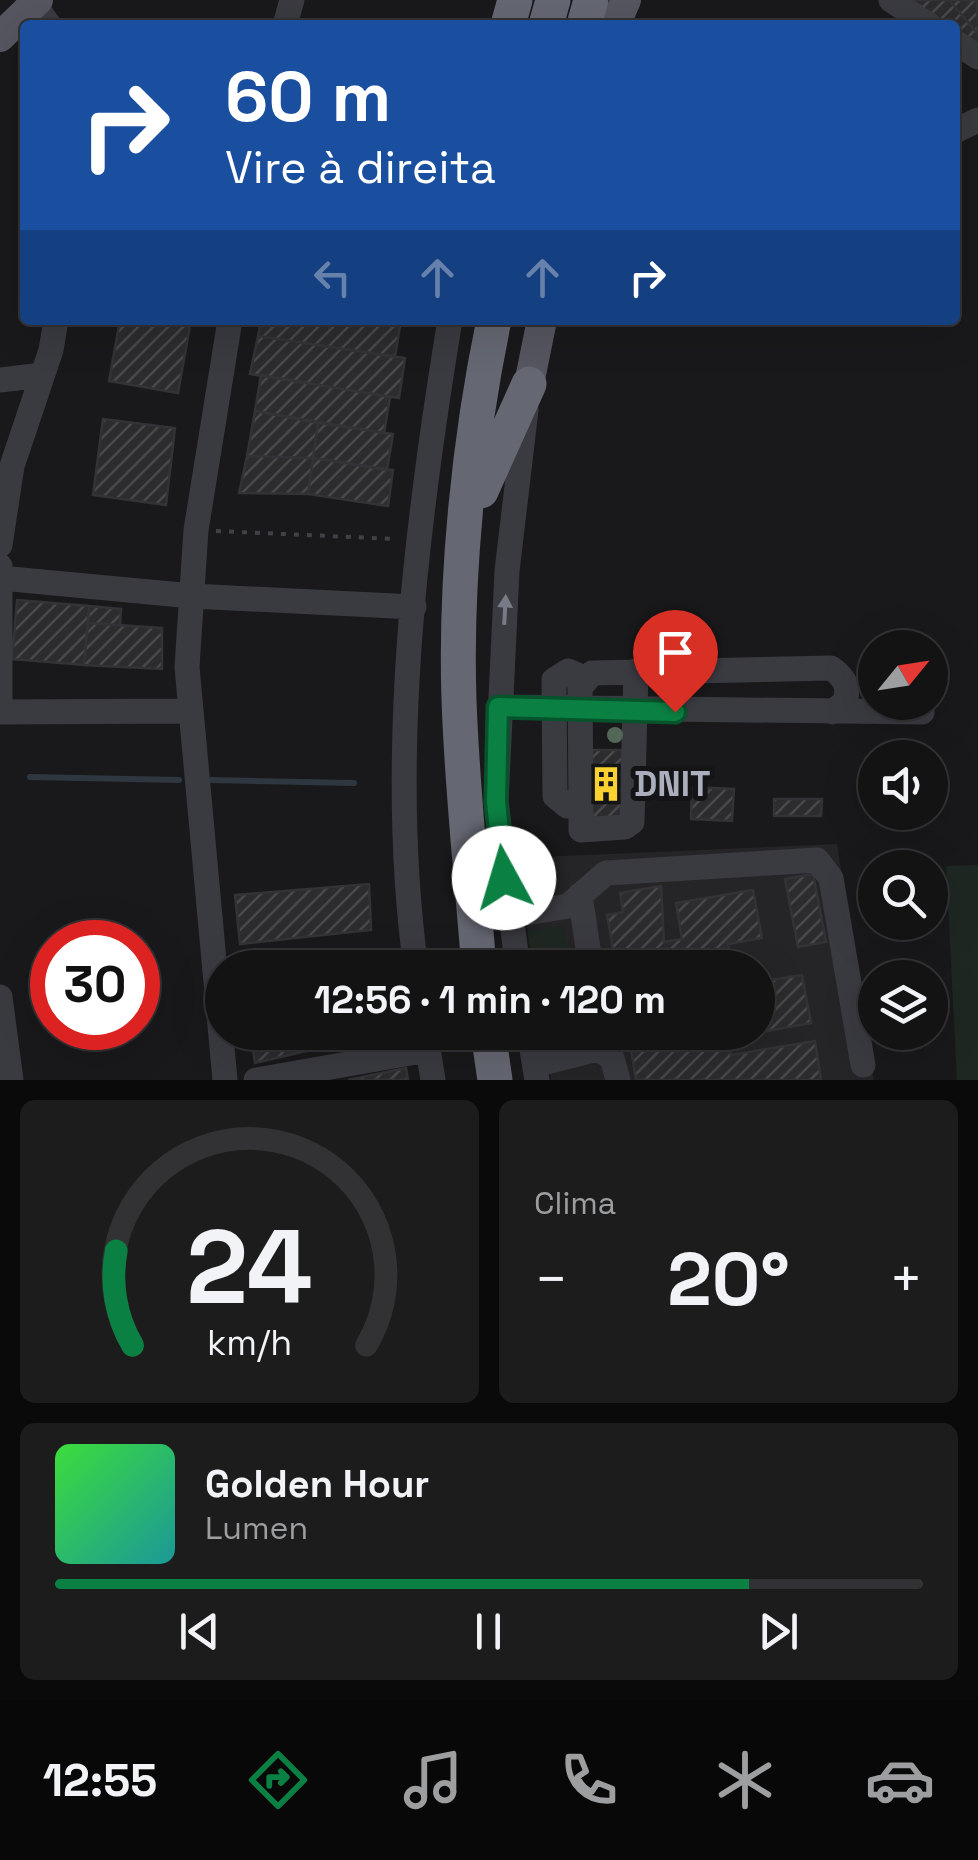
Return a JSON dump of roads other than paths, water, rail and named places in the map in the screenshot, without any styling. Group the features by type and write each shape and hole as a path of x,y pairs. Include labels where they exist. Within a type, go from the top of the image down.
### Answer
{"highway":[{"path":"469,325 482,392"},
{"path":"478,950 459,701 467,524 493,325"},
{"path":"467,524 530,384"},
{"path":"491,1050 495,1080"}],"main road":[{"path":"530,384 541,325"}],"street":[{"path":"891,0 921,20"},
{"path":"0,545 12,466 55,325"},
{"path":"225,1080 188,712 196,530 229,325"},
{"path":"415,950 407,857 414,606 418,540 449,325"},
{"path":"0,380 42,375"},
{"path":"515,950 496,802 498,707 507,571 530,384"},
{"path":"188,712 0,709 1,574 192,596 414,606"},
{"path":"580,700 587,676 597,671 831,668 845,681 847,689 844,703 832,712"},
{"path":"581,792 571,806 559,803 554,796 553,684 559,673 573,673 580,700 581,792 581,830 625,827 632,822 636,671"},
{"path":"498,707 553,710 580,700 636,712 858,712"},
{"path":"508,916 555,911 606,873 802,858 823,863 830,878 863,1064"},
{"path":"580,896 588,950"},
{"path":"0,997 11,1080"},
{"path":"536,1072 598,1049 612,1058 618,1080"},
{"path":"256,1080 388,1050"},
{"path":"428,1050 433,1080"}],"waterway":[{"path":"30,777 179,780"},
{"path":"211,780 354,783"}],"place":[{"name":"DNIT","path":"606,784"}]}
